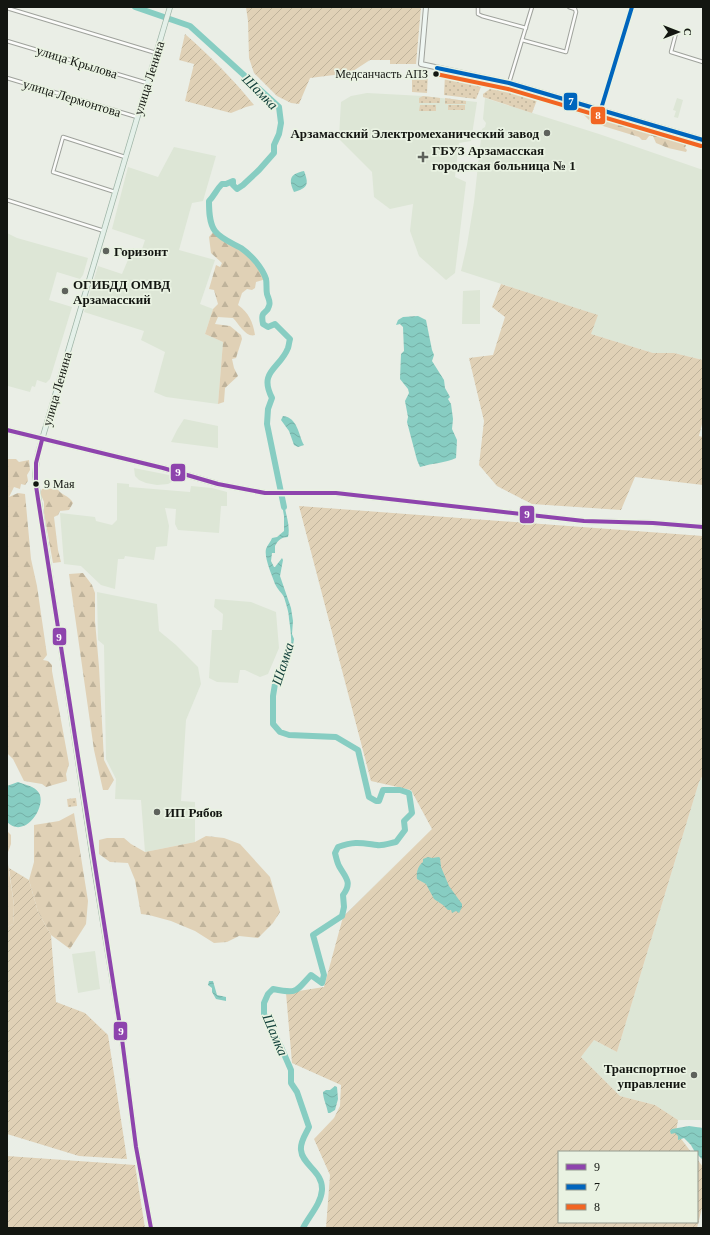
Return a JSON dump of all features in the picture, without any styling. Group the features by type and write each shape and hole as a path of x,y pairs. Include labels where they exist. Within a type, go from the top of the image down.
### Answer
{"main road":[{"path":"426,7 421,64 509,83 703,140"},
{"name":"улица Ленина","path":"151,1228 136,1147 122,1041 36,486 36,463 170,8"},
{"path":"7,430 42,440 163,468 218,484 250,490 288,494 336,493 584,521 652,523 703,527"}],"street":[{"path":"478,7 478,14 482,16 526,28"},
{"path":"509,83 532,7"},
{"path":"522,40 566,52 576,12 575,9 569,7"},
{"path":"601,109 632,7"},
{"path":"7,8 156,53"},
{"path":"671,31 676,33 671,52 703,62"},
{"name":"улица Крылова","path":"7,41 147,83"},
{"name":"улица Лермонтова","path":"7,78 137,117"},
{"path":"116,192 53,172 63,137 126,157"},
{"path":"7,200 105,231"}],"shaded area":[{"path":"367,93 423,96 477,102 471,141 459,143 455,177 466,182 455,273 446,280 419,256 410,231 413,204 390,209 374,197 372,172 340,140 341,102 351,96"},
{"path":"485,98 599,134 703,170 703,360 674,353 653,353 591,334 597,315 461,271 474,202 482,129 485,127 486,123 483,119"},
{"path":"677,98 683,100 678,118 674,117 676,111 673,110"},
{"path":"174,147 216,156 203,201 192,203 179,250 215,260 200,304 213,309 205,334 223,342 218,404 166,397 154,392 165,352 141,340 144,331 84,312 98,266 122,274 133,248 141,252 145,240 112,229 128,167 158,177"},
{"path":"7,233 17,238 88,258 83,275 80,279 57,272 49,300 72,307 50,379 46,383 37,380 35,387 32,386 30,392 8,386 7,390"},
{"path":"480,290 480,324 462,324 463,291"},
{"path":"184,419 218,426 218,448 171,442"},
{"path":"134,468 179,477 168,484 157,485 146,483 139,480 135,476"},
{"path":"117,483 129,484 129,487 190,492 191,486 212,488 227,492 227,506 221,506 219,533 178,530 175,524 176,509 165,508 169,526 167,546 156,547 154,560 125,556 124,559 118,559 115,589 101,585 81,566 64,564 60,513 95,517 96,521 112,525 117,520"},
{"path":"97,592 157,604 159,631 176,645 198,667 201,684 186,720 181,801 195,802 195,842 145,852 141,800 115,799 116,779 106,759 104,645 98,640"},
{"path":"215,599 251,602 276,612 279,648 268,674 260,677 245,670 240,670 238,683 217,682 209,678 212,630 222,630 223,614 214,607"},
{"path":"703,775 703,1120 678,1120 655,1105 620,1096 581,1057 594,1040 617,1052 699,782"},
{"path":"95,951 100,989 78,993 72,954"}],"green space":[{"path":"246,7 421,7 416,64 390,64 390,60 370,60 350,73 310,78 299,104 291,103 277,96 254,73 249,58"},
{"path":"185,34 221,68 254,105 231,113 185,101 194,64 179,60"},
{"path":"412,70 428,72 427,93 412,92"},
{"path":"445,75 483,82 476,99 444,95"},
{"path":"494,86 515,89 595,115 593,124 584,115 537,100 532,113 483,97 483,94"},
{"path":"423,96 440,98 440,103 419,103 419,98"},
{"path":"445,98 466,101 466,104 445,104"},
{"path":"420,105 436,105 436,111 419,111"},
{"path":"448,105 465,105 465,110 448,110"},
{"path":"615,116 615,121 625,121 629,123 632,121 655,127 655,131 657,133 690,143 686,145 686,152 668,148 656,143 653,136 649,136 646,140 642,140 639,137 600,124 603,117"},
{"path":"215,230 225,240 247,253 261,269 266,279 256,282 255,288 252,290 247,289 242,293 238,305 250,318 255,335 246,333 233,318 218,317 215,324 230,326 241,335 242,339 236,358 232,359 238,376 225,388 224,402 218,404 223,342 205,334 213,309 218,304 214,290 209,289 216,265 220,267 222,263 211,253 209,237"},
{"path":"501,284 598,315 591,334 653,353 674,353 703,360 703,420 699,436 703,437 703,485 635,477 621,510 532,504 497,486 479,465 484,421 469,358 493,355 505,317 492,307"},
{"path":"7,459 16,459 19,462 29,460 30,470 27,475 28,481 25,485 21,484 20,489 14,487 9,497 18,493 25,494 31,559 37,586 47,655 43,660 48,661 52,665 69,764 66,774 67,781 46,787 42,784 24,781 13,759 7,753"},
{"path":"57,488 73,503 69,510 60,511 58,515 54,517 61,562 53,563 44,513 44,502 41,495 42,489"},
{"path":"299,506 703,536 703,617 701,619 703,623 703,775 699,782 617,1052 594,1040 581,1057 620,1096 655,1105 678,1120 676,1132 690,1151 558,1151 558,1223 698,1223 698,1160 703,1167 703,1204 697,1228 326,1228 330,1175 314,1139 334,1118 340,1106 341,1085 292,1063 286,993 324,987 343,917 432,829 411,790 371,781"},
{"path":"83,573 92,585 95,593 95,621 104,760 114,780 108,790 103,790 94,750 69,574"},
{"path":"76,798 77,806 68,807 67,799"},
{"path":"74,813 88,901 86,924 70,949 51,935 38,912 29,880 34,862 34,825 59,821"},
{"path":"7,831 11,835 11,844 7,855"},
{"path":"206,836 224,838 240,844 270,877 280,912 273,923 258,938 239,936 227,942 214,943 195,931 171,921 141,914 135,880 128,863 110,862 99,854 99,840 107,838 124,838 145,852 195,842"},
{"path":"7,857 14,906 13,924 7,927"},
{"path":"9,868 29,880 38,912 51,935 56,1002 85,1013 108,1035 127,1159 79,1156 7,1134 7,927 13,924 14,906"},
{"path":"7,1156 135,1165 145,1228 7,1228"}],"water":[{"path":"304,171 307,179 306,185 302,189 294,192 291,180 293,176"},
{"path":"418,316 426,320 434,355 432,361 444,380 445,388 450,397 448,399 451,404 453,419 452,429 457,440 456,458 420,467 407,422 408,417 405,401 409,393 408,389 400,379 401,354 404,351 403,327 400,324 396,325 398,320 403,317"},
{"path":"283,416 288,417 295,423 304,445 298,447 294,445 289,431 281,420"},
{"path":"281,499 284,499 289,532 288,537 282,538 277,542 275,546 275,553 272,553 271,561 275,567 282,558 283,560 280,576 291,608 293,621 292,634 294,639 292,652 282,674 280,672 291,646 291,633 284,597 275,584 267,562 266,553 272,538 277,537 284,531 284,516"},
{"path":"18,782 35,789 39,793 41,799 40,806 33,819 21,827 14,826 7,822 7,786"},
{"path":"428,857 440,858 441,867 449,886 462,904 459,913 456,911 452,913 451,910 448,910 434,899 426,884 417,879 417,872 423,862 423,859"},
{"path":"209,981 213,981 217,995 226,997 226,1001 216,999 212,992 212,988 208,985"},
{"path":"335,1086 337,1087 338,1099 335,1110 328,1113 323,1092 330,1090"},
{"path":"689,1126 703,1128 703,1162 698,1155 698,1151 694,1151 684,1138 678,1140 678,1136 675,1133 671,1134 670,1131 672,1129"}],"waterway":[{"name":"Шамка","path":"135,7 190,26 279,107 281,123 279,134 274,145 274,153 259,170 237,189 233,185 233,181 222,184 209,201 209,212 210,220 217,234 249,254 259,266 266,279 270,303 268,309 262,316 263,324 268,327 275,324 290,339 288,348 272,371 267,382 272,398 268,409 267,424 284,507"},
{"name":"Шамка","path":"285,666 275,684 273,696 273,724 280,732 289,735 336,737 358,750 369,797 379,801 383,790 400,790 409,793 412,813 404,821 405,830 396,842 384,845 354,843 338,847 335,853 339,866 348,883 343,895 344,907 342,916 313,935 324,975 322,983 311,975 299,988 295,990 287,991 273,989 268,994 264,1003 264,1014 291,1070 291,1083 297,1092 309,1127 301,1144 302,1155 316,1173 321,1183 321,1195 303,1228"}],"transit line":[{"name":"7","path":"601,109 632,7"},
{"name":"7","path":"437,68 509,83 703,140"},
{"name":"8","path":"436,74 508,89 701,146"},
{"name":"9","path":"7,430 163,468 218,484 265,493 336,493 584,521 653,523 703,527"},
{"name":"9","path":"42,440 36,463 36,486 122,1039 136,1147 151,1228"}],"place":[{"name":"Медсанчасть АПЗ","path":"436,74"},
{"name":"Арзамасский Электромеханический завод","path":"547,133"},
{"name":"ГБУЗ Арзамасская городская больница № 1","path":"423,157"},
{"name":"Горизонт","path":"106,251"},
{"name":"ОГИБДД ОМВД Арзамасский","path":"65,291"},
{"name":"9 Мая","path":"36,484"},
{"name":"ИП Рябов","path":"157,812"},
{"name":"Транспортное управление","path":"694,1075"}]}
